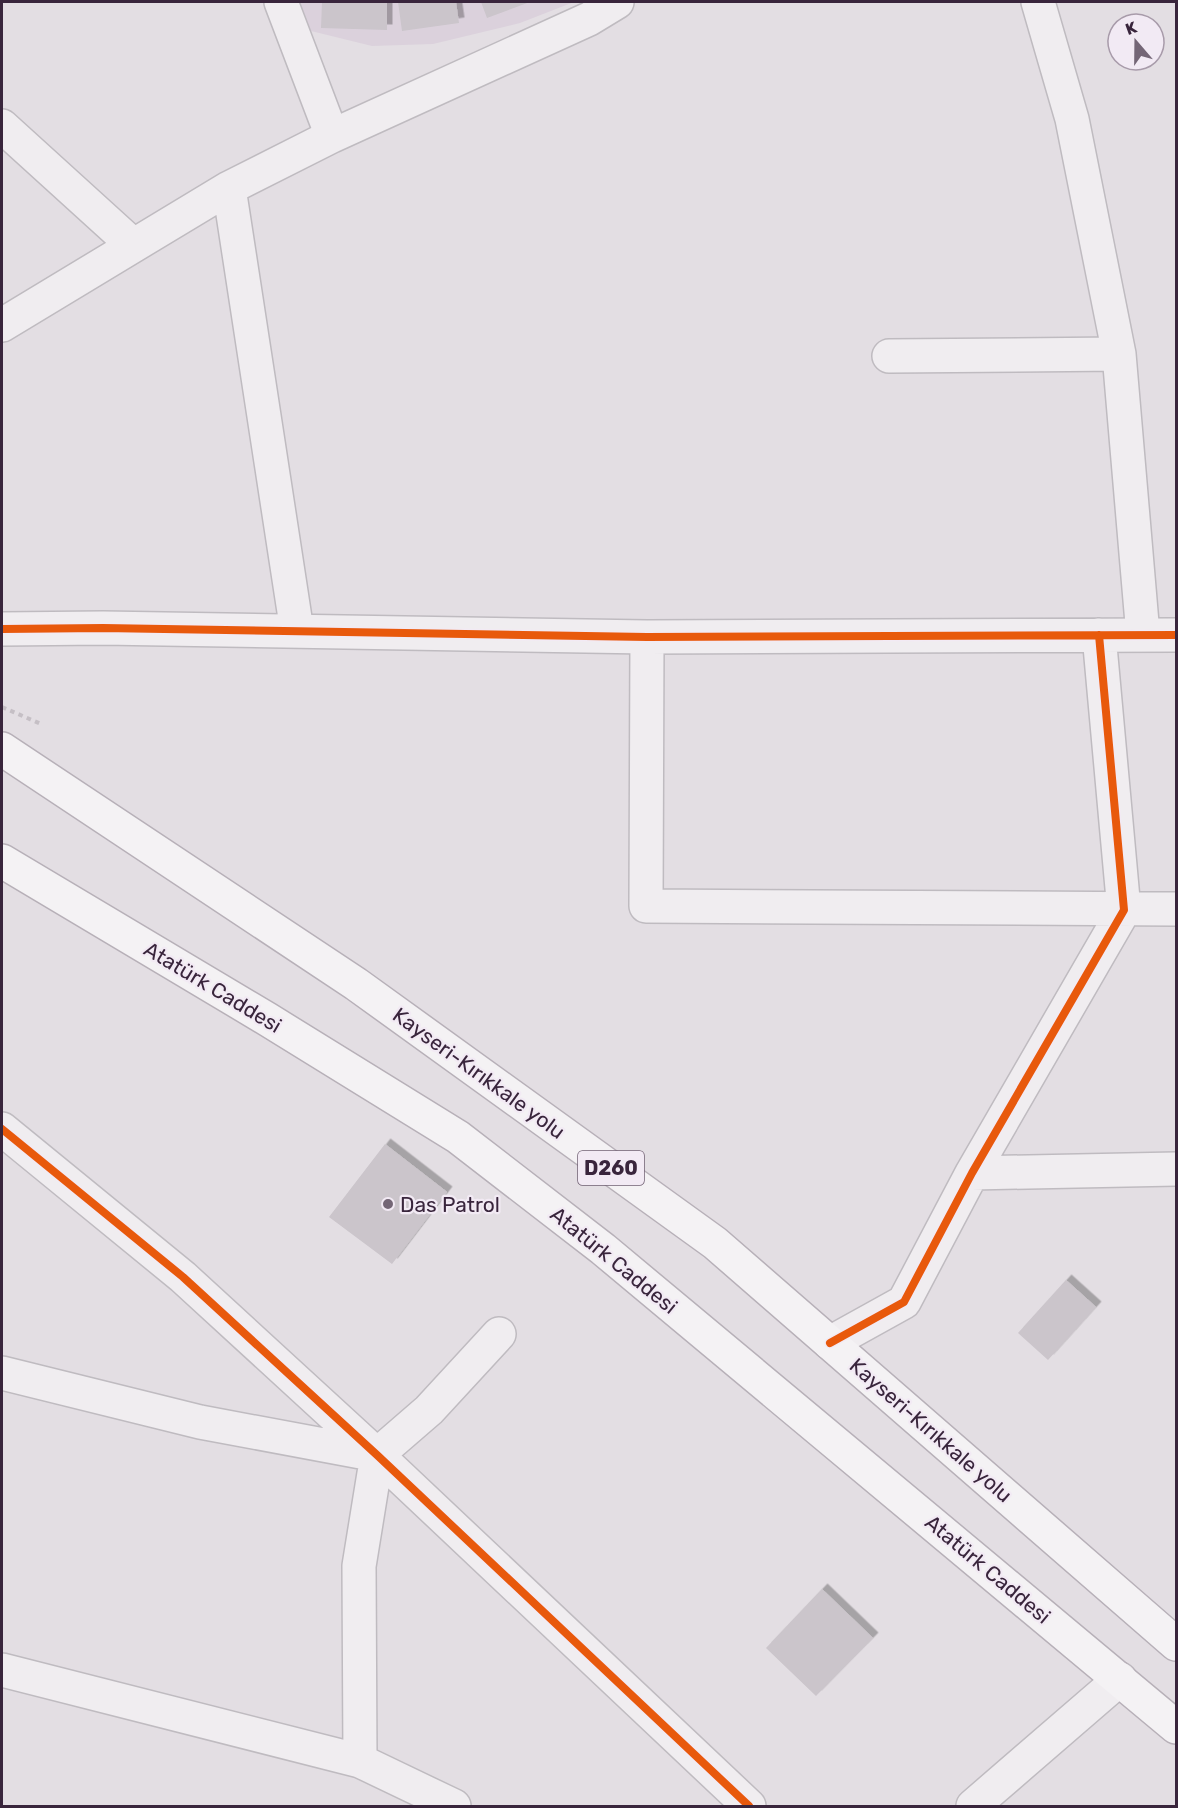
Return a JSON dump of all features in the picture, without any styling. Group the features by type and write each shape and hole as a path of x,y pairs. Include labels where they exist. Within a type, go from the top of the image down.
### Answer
{"highway":[{"name":"Kayseri-Kırıkkale yolu","path":"2,749 366,991 715,1243 1176,1644"},
{"name":"Atatürk Caddesi","path":"2,861 267,1019 458,1137 603,1249 1176,1727"}],"street":[{"path":"281,2 332,136"},
{"path":"2,326 229,188 332,136 589,19 617,2"},
{"path":"1038,2 1072,119 1119,354 1143,635"},
{"path":"2,126 133,245"},
{"path":"229,188 297,631"},
{"path":"889,356 1119,354"},
{"path":"2,629 297,631 648,638 1176,635"},
{"path":"830,1343 904,1302 972,1173 1124,910 1099,635"},
{"path":"648,638 646,906 1176,909"},
{"path":"2,1129 183,1277 376,1455 748,1806"},
{"path":"972,1173 1176,1169"},
{"path":"360,1761 359,1566 376,1455 429,1410 499,1334"},
{"path":"2,1372 200,1422 376,1455"},
{"path":"2,1670 360,1761 454,1806"},
{"path":"973,1806 1120,1679"}],"path":[{"path":"2,707 41,724"}],"shaded area":[{"path":"296,2 574,2 520,23 433,44 372,46 307,30"}],"building":[{"path":"322,2 387,2 387,30 321,28"},
{"path":"398,2 456,2 459,23 402,31"},
{"path":"481,2 530,2 487,18"},
{"name":"Das Patrol","path":"385,1144 447,1192 392,1264 329,1217"},
{"path":"1066,1280 1096,1307 1048,1360 1018,1333"},
{"path":"822,1589 873,1638 816,1696 766,1648"}],"cycle path":[{"path":"2,629 103,628 647,637 1176,635"},
{"path":"830,1343 904,1302 972,1173 1124,910 1099,635"},
{"path":"2,1129 183,1277 377,1455 749,1806"}],"place":[{"name":"Das Patrol","path":"388,1204"}]}
